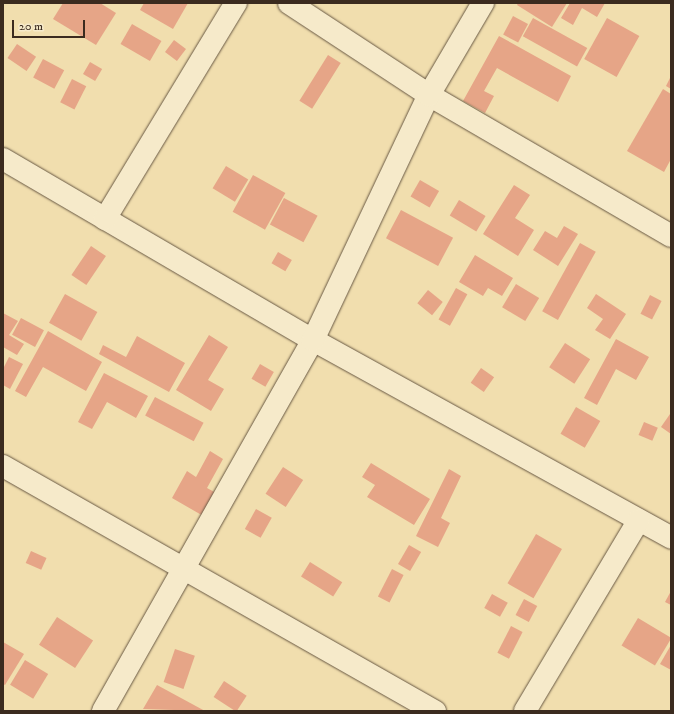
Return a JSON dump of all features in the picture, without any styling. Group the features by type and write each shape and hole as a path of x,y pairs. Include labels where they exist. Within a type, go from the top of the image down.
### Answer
{"street":[{"path":"105,219 236,3"},
{"path":"289,3 429,95 671,236"},
{"path":"103,711 313,340 429,95 483,3"},
{"path":"3,159 313,340 671,538"},
{"path":"3,466 434,711"},
{"path":"525,711 639,520"}],"building":[{"path":"63,3 100,3 116,13 96,45 53,19"},
{"path":"144,3 188,3 173,29 140,10"},
{"path":"518,3 567,3 552,27 517,5"},
{"path":"570,3 605,3 597,17 582,8 573,25 561,18"},
{"path":"513,16 528,24 518,43 503,35"},
{"path":"533,18 587,48 577,66 523,36"},
{"path":"607,18 639,36 617,77 584,59"},
{"path":"132,24 161,41 150,61 120,44"},
{"path":"499,36 571,76 558,102 497,68 484,91 494,96 485,113 463,101"},
{"path":"174,40 186,49 177,61 165,52"},
{"path":"17,44 36,57 27,71 7,58"},
{"path":"328,55 341,63 312,109 299,101"},
{"path":"43,59 64,70 54,89 33,78"},
{"path":"90,62 102,69 95,81 83,74"},
{"path":"671,76 671,89 666,86"},
{"path":"72,79 86,86 74,109 60,102"},
{"path":"663,89 671,94 671,159 664,172 627,151"},
{"path":"226,166 248,179 235,202 213,188"},
{"path":"253,175 285,193 265,230 233,212"},
{"path":"420,180 439,191 430,207 410,196"},
{"path":"514,185 530,195 515,218 534,230 518,256 483,234"},
{"path":"284,198 318,216 303,242 270,224"},
{"path":"459,200 486,216 476,231 450,215"},
{"path":"401,210 453,238 438,266 386,238"},
{"path":"564,226 578,234 558,266 533,250 545,231 557,238"},
{"path":"580,243 596,252 558,320 542,311"},
{"path":"91,246 106,256 86,285 71,275"},
{"path":"278,252 292,260 285,271 272,263"},
{"path":"475,255 513,278 502,296 488,288 483,296 459,282"},
{"path":"516,284 539,298 525,321 502,307"},
{"path":"456,288 467,294 450,326 439,319"},
{"path":"428,290 443,302 432,315 417,303"},
{"path":"65,294 97,312 81,341 49,323"},
{"path":"596,294 626,314 610,339 595,330 603,319 587,308"},
{"path":"650,295 662,301 652,320 640,314"},
{"path":"3,313 18,321 9,335 24,344 17,355 3,347"},
{"path":"21,318 44,330 35,347 12,335"},
{"path":"48,331 102,362 86,391 43,367 26,397 15,391"},
{"path":"209,335 228,347 208,380 224,389 211,411 176,390"},
{"path":"137,336 185,363 169,392 99,354 103,345 126,357"},
{"path":"616,339 649,357 636,380 616,369 597,405 584,398"},
{"path":"565,343 590,359 574,384 549,367"},
{"path":"9,357 23,364 10,389 3,385 3,369"},
{"path":"260,364 274,372 265,387 252,379"},
{"path":"481,368 494,377 484,392 471,383"},
{"path":"104,373 148,396 136,418 107,402 92,429 78,422"},
{"path":"155,397 204,423 194,441 145,416"},
{"path":"576,407 600,421 585,448 560,434"},
{"path":"670,414 671,415 671,434 661,427"},
{"path":"644,422 658,428 652,441 639,435"},
{"path":"210,451 223,459 207,488 218,494 205,517 172,498 187,471 196,477"},
{"path":"371,463 430,499 414,525 367,497 375,485 362,477"},
{"path":"283,467 303,480 286,507 266,494"},
{"path":"449,469 461,476 441,518 450,523 438,547 416,536"},
{"path":"256,509 272,518 261,538 245,529"},
{"path":"536,534 562,549 533,598 508,583"},
{"path":"409,545 421,552 410,571 398,564"},
{"path":"31,551 47,558 41,570 26,563"},
{"path":"310,562 342,582 333,597 301,576"},
{"path":"392,569 404,575 390,603 378,597"},
{"path":"671,591 671,605 665,602"},
{"path":"492,594 508,603 500,617 484,608"},
{"path":"524,599 537,606 529,622 516,615"},
{"path":"57,617 93,640 75,668 39,645"},
{"path":"638,618 671,638 655,666 622,645"},
{"path":"511,626 523,632 509,659 497,653"},
{"path":"3,642 24,654 5,685 3,684"},
{"path":"671,645 671,670 660,664"},
{"path":"175,649 195,656 183,689 164,682"},
{"path":"25,660 48,674 33,699 10,685"},
{"path":"224,681 247,696 237,711 214,697"},
{"path":"157,685 205,711 143,709"}]}
